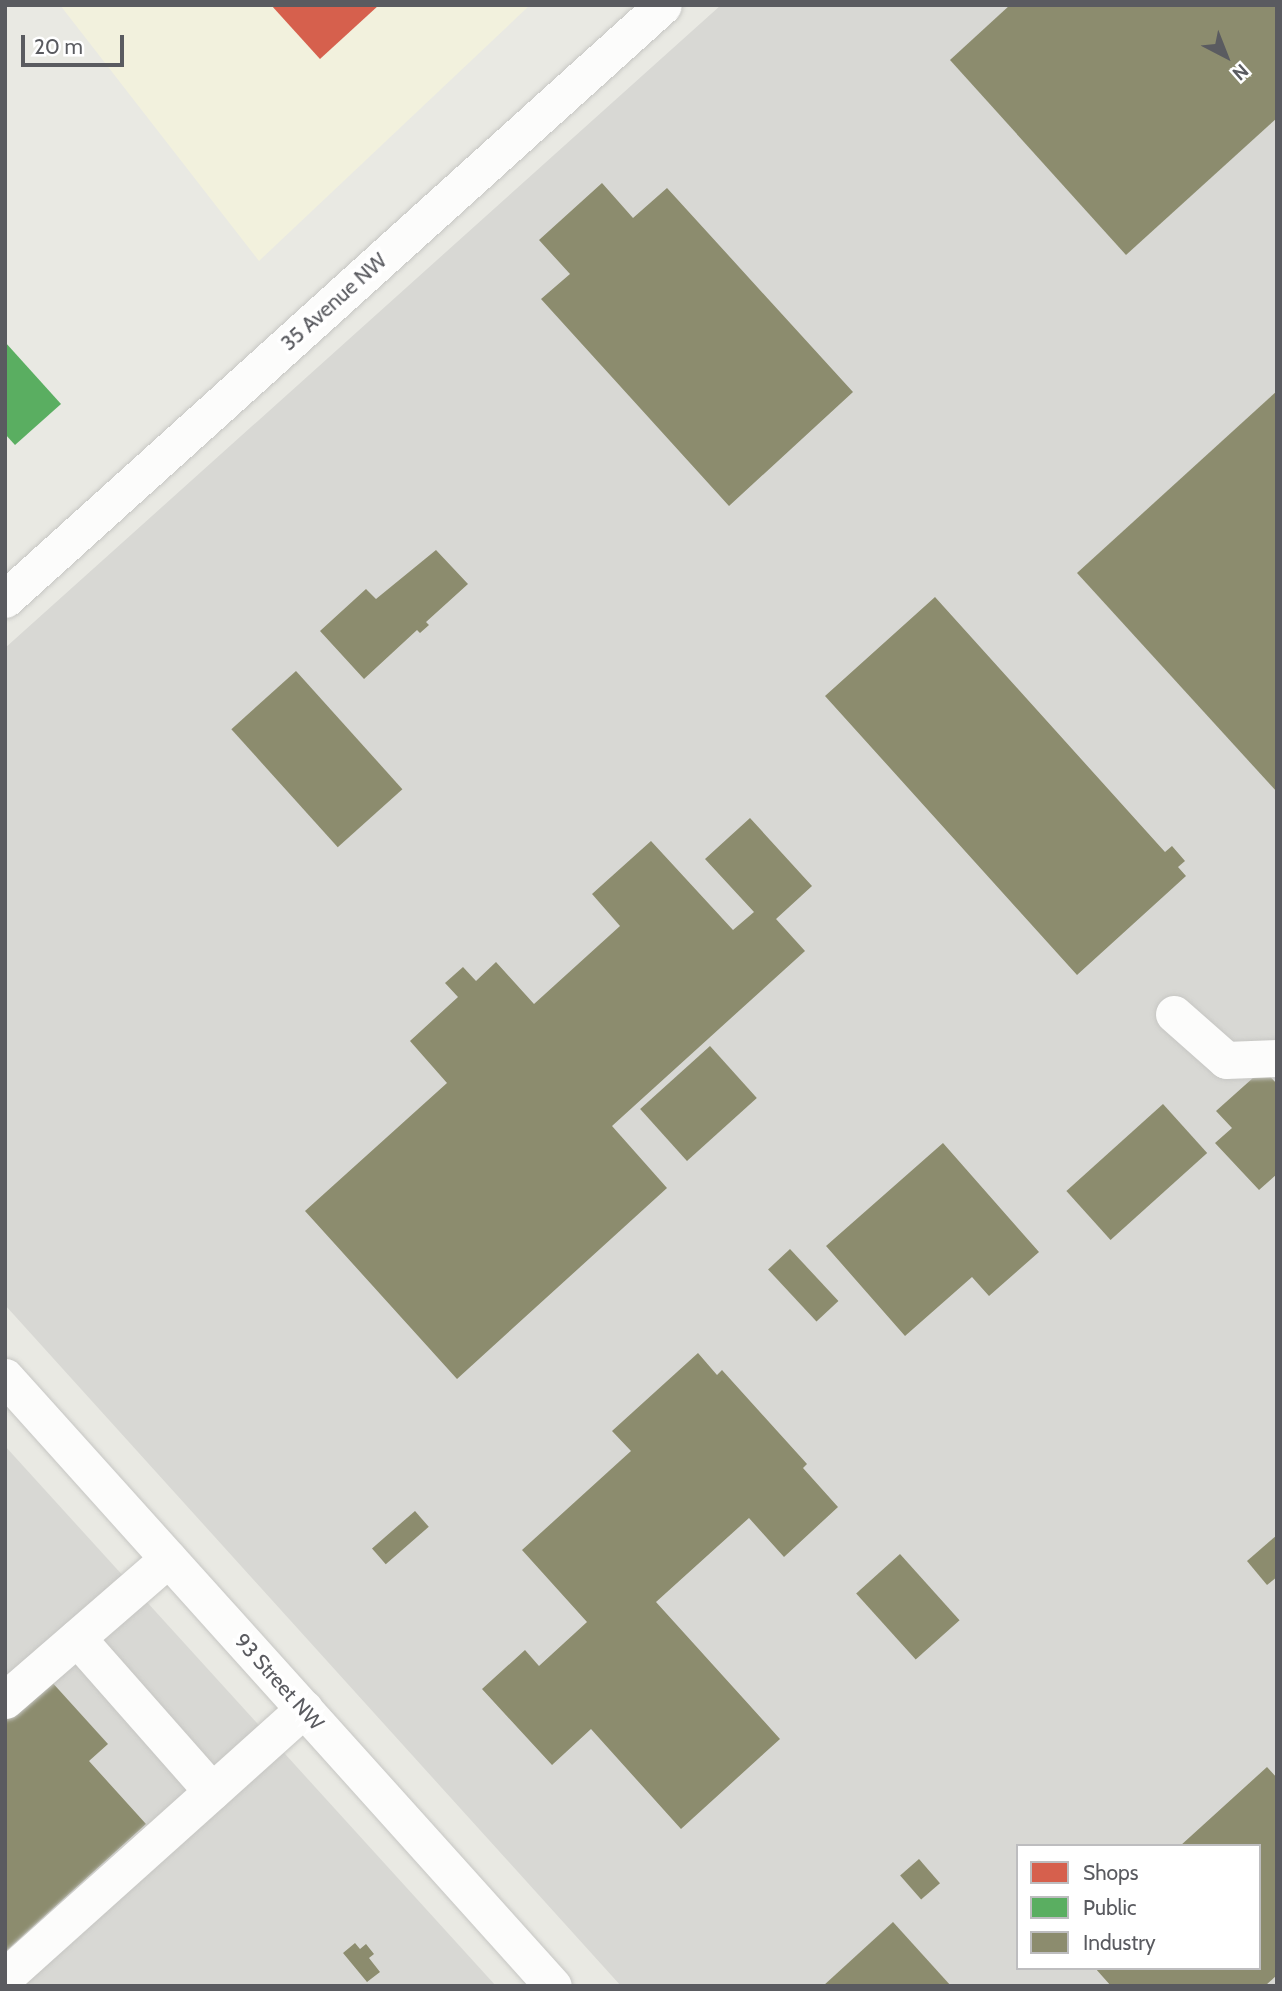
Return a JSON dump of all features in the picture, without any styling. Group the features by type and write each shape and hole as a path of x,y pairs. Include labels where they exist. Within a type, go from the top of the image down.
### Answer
{"street":[{"name":"35 Avenue NW","path":"6,596 663,5"},
{"path":"1174,1014 1226,1060 1277,1058"},
{"name":"93 Street NW","path":"5,1377 553,1986"},
{"path":"5,1700 168,1559"},
{"path":"77,1638 212,1791"},
{"path":"5,1977 304,1709"}],"shaded area":[{"path":"60,5 530,5 259,261"},
{"path":"721,5 1277,5 1277,1986 621,1986 5,1305 5,648"},
{"path":"5,1446 496,1986 5,1986"}],"building: Shops":[{"path":"271,5 379,5 320,59"}],"building: Public":[{"path":"5,342 61,404 15,445 5,434"}],"building: Industry":[{"path":"1010,5 1277,5 1277,118 1126,255 950,60"},
{"path":"602,183 633,218 667,188 853,392 729,506 541,299 570,274 539,240"},
{"path":"1277,391 1277,792 1077,573"},
{"path":"436,550 468,584 426,622 429,625 420,633 417,630 364,679 320,631 366,589 376,599"},
{"path":"935,597 1165,852 1172,846 1185,861 1178,867 1186,876 1077,975 825,696"},
{"path":"296,671 402,789 338,847 231,729"},
{"path":"750,818 812,886 776,919 805,951 612,1126 667,1188 457,1379 305,1211 447,1083 410,1041 458,997 445,983 463,967 476,981 496,962 534,1004 620,926 592,894 651,841 733,930 754,912 705,859"},
{"path":"710,1046 757,1098 687,1161 640,1109"},
{"path":"1263,1069 1277,1084 1277,1174 1259,1190 1215,1143 1232,1128 1216,1111"},
{"path":"1163,1104 1207,1153 1111,1240 1066,1191"},
{"path":"943,1143 1039,1252 989,1296 972,1277 905,1336 826,1246"},
{"path":"790,1249 838,1301 816,1321 768,1269"},
{"path":"698,1353 717,1375 722,1370 807,1464 803,1468 838,1507 784,1557 749,1518 656,1602 780,1739 681,1829 591,1729 552,1765 482,1689 525,1650 539,1666 587,1622 522,1550 631,1451 612,1431"},
{"path":"415,1511 429,1527 386,1564 372,1548"},
{"path":"1277,1535 1277,1577 1267,1585 1247,1561"},
{"path":"900,1554 960,1620 916,1660 856,1593"},
{"path":"50,1680 108,1744 89,1761 146,1824 5,1952 5,1720"},
{"path":"1267,1767 1277,1778 1277,1975 1265,1986 1111,1986 1097,1970 1261,1970 1261,1844 1182,1844"},
{"path":"919,1859 940,1883 921,1900 900,1875"},
{"path":"893,1922 951,1986 823,1986"},
{"path":"355,1943 360,1949 366,1944 374,1954 369,1958 380,1972 367,1982 343,1953"}]}
